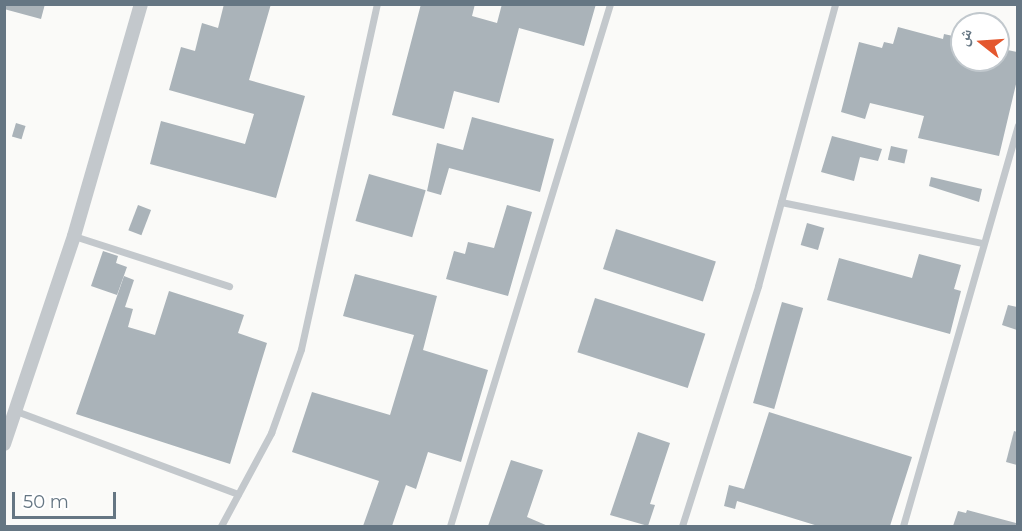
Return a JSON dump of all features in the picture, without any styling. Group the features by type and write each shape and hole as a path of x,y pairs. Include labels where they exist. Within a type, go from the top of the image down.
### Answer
{"street":[{"path":"4,444 74,236 141,4"}],"lane":[{"path":"221,526 271,434 301,349 377,4"},
{"path":"450,526 610,4"},
{"path":"682,526 758,286 835,4"},
{"path":"903,526 1017,125"},
{"path":"781,202 983,243"},
{"path":"74,236 229,286"},
{"path":"16,411 238,494"}],"building":[{"path":"4,4 45,4 41,19 4,9"},
{"path":"224,4 271,4 249,80 305,96 276,198 150,164 161,121 245,144 254,114 169,90 181,47 195,51 202,23 218,28"},
{"path":"421,4 475,4 472,16 497,23 502,4 596,4 584,46 519,28 499,103 454,91 444,129 392,115"},
{"path":"898,27 943,39 944,34 950,35 950,72 1010,72 1010,51 1017,52 1017,80 999,156 918,138 924,116 870,103 865,119 841,112 859,42 882,48 884,42 893,44"},
{"path":"472,117 554,139 540,192 449,168 441,195 427,191 437,143 463,150"},
{"path":"16,123 26,126 21,139 12,136"},
{"path":"832,136 882,149 878,161 860,157 854,181 821,172"},
{"path":"891,146 908,150 904,163 888,160"},
{"path":"369,174 426,190 412,237 355,221"},
{"path":"931,177 982,189 979,202 929,186"},
{"path":"138,205 151,210 141,235 128,230"},
{"path":"507,205 532,212 508,296 446,279 454,251 465,254 468,242 494,248"},
{"path":"807,223 824,228 818,250 801,245"},
{"path":"616,229 716,261 703,301 603,269"},
{"path":"103,251 118,256 116,263 127,267 117,295 91,286"},
{"path":"919,254 961,265 954,289 961,291 950,334 827,300 839,258 912,278"},
{"path":"355,274 437,296 423,350 488,370 461,462 428,452 416,489 406,485 392,526 363,526 379,481 292,452 312,392 390,415 414,335 343,316"},
{"path":"124,276 134,280 125,307 133,309 128,327 155,335 169,291 244,315 238,333 267,343 230,464 76,414"},
{"path":"595,298 705,334 688,388 577,352"},
{"path":"782,302 803,308 774,409 753,403"},
{"path":"1008,305 1017,307 1017,330 1002,325"},
{"path":"769,412 912,457 890,526 818,526 737,501 735,509 724,506 729,485 744,489"},
{"path":"1014,431 1017,432 1017,465 1006,462"},
{"path":"638,432 670,443 650,504 655,505 648,526 610,515"},
{"path":"511,460 543,470 527,517 548,526 488,526"},
{"path":"967,510 1016,523 1017,526 953,526 958,511 966,513"}]}
